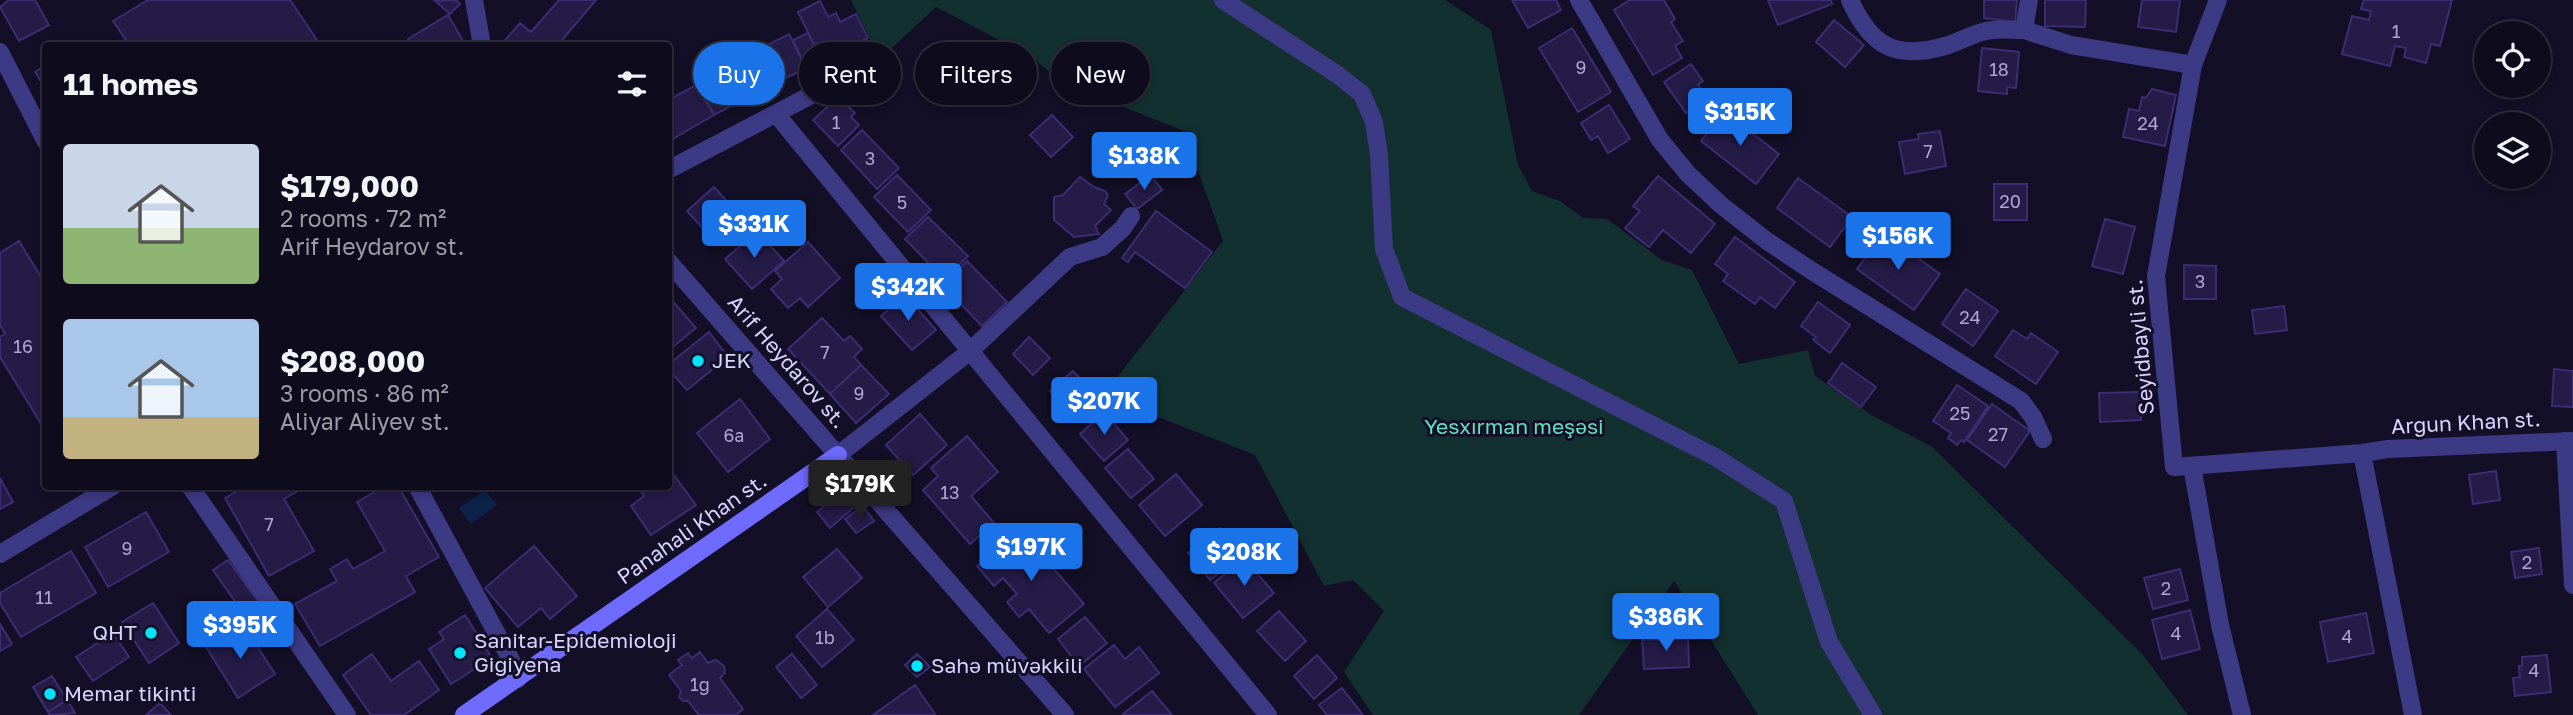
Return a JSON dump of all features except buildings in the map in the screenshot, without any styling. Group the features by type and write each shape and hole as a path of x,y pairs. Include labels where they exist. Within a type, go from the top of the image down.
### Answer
{"main road":[{"name":"Panahali Khan st.","path":"464,715 838,454"}],"street":[{"path":"474,0 481,42"},
{"path":"1223,0 1338,75 1362,94 1374,121 1379,155 1384,249 1402,297 1717,458 1784,500 1829,642 1873,715"},
{"path":"1579,0 1660,140 1688,174 1721,205 1767,241 2021,401 2033,417 2043,439"},
{"path":"1850,0 1866,28 1883,44 1903,53 1945,46 1988,30 2024,30 2071,45 2193,65"},
{"path":"2024,30 2029,0"},
{"name":"Seyidbayli st.","path":"2192,466 2174,467 2155,276 2193,65 2218,0"},
{"path":"0,51 42,134"},
{"path":"672,168 799,102"},
{"path":"777,114 1268,715"},
{"name":"Panahali Khan st.","path":"838,454 969,352 1070,257 1102,247 1124,228 1131,216"},
{"name":"Arif Heydarov st.","path":"672,266 1065,715"},
{"path":"2569,441 2573,585"},
{"name":"Argun Khan st.","path":"2362,453 2388,449 2569,441"},
{"path":"2242,715 2220,625 2192,466 2362,453 2413,715"},
{"path":"0,554 106,490"},
{"path":"193,490 347,715"},
{"path":"419,490 511,660 518,679"}],"green space":[{"name":"Yesxırman meşəsi","path":"851,0 1445,0 1491,30 1518,165 1532,191 1560,201 1583,218 1607,219 1662,260 1692,270 1739,364 1808,350 1815,376 1871,415 1931,446 2143,655 2188,715 1758,715 1674,581 1579,715 1373,715 1344,672 1384,611 1353,580 1324,586 1255,455 1143,411 1112,384 1223,241 1184,131 1119,105 1150,105 1150,42 1051,42 1051,73 1037,62 1037,42 1003,42 936,7 898,42 872,42"}],"water":[{"path":"485,490 497,505 471,524 459,508"}],"place":[{"name":"JEK","path":"698,361"},
{"name":"QHT","path":"151,633"},
{"name":"Sanitar-Epidemioloji Gigiyena","path":"460,653"},
{"name":"Sahə müvəkkili","path":"917,666"},
{"name":"Memar tikinti","path":"50,694"}]}
